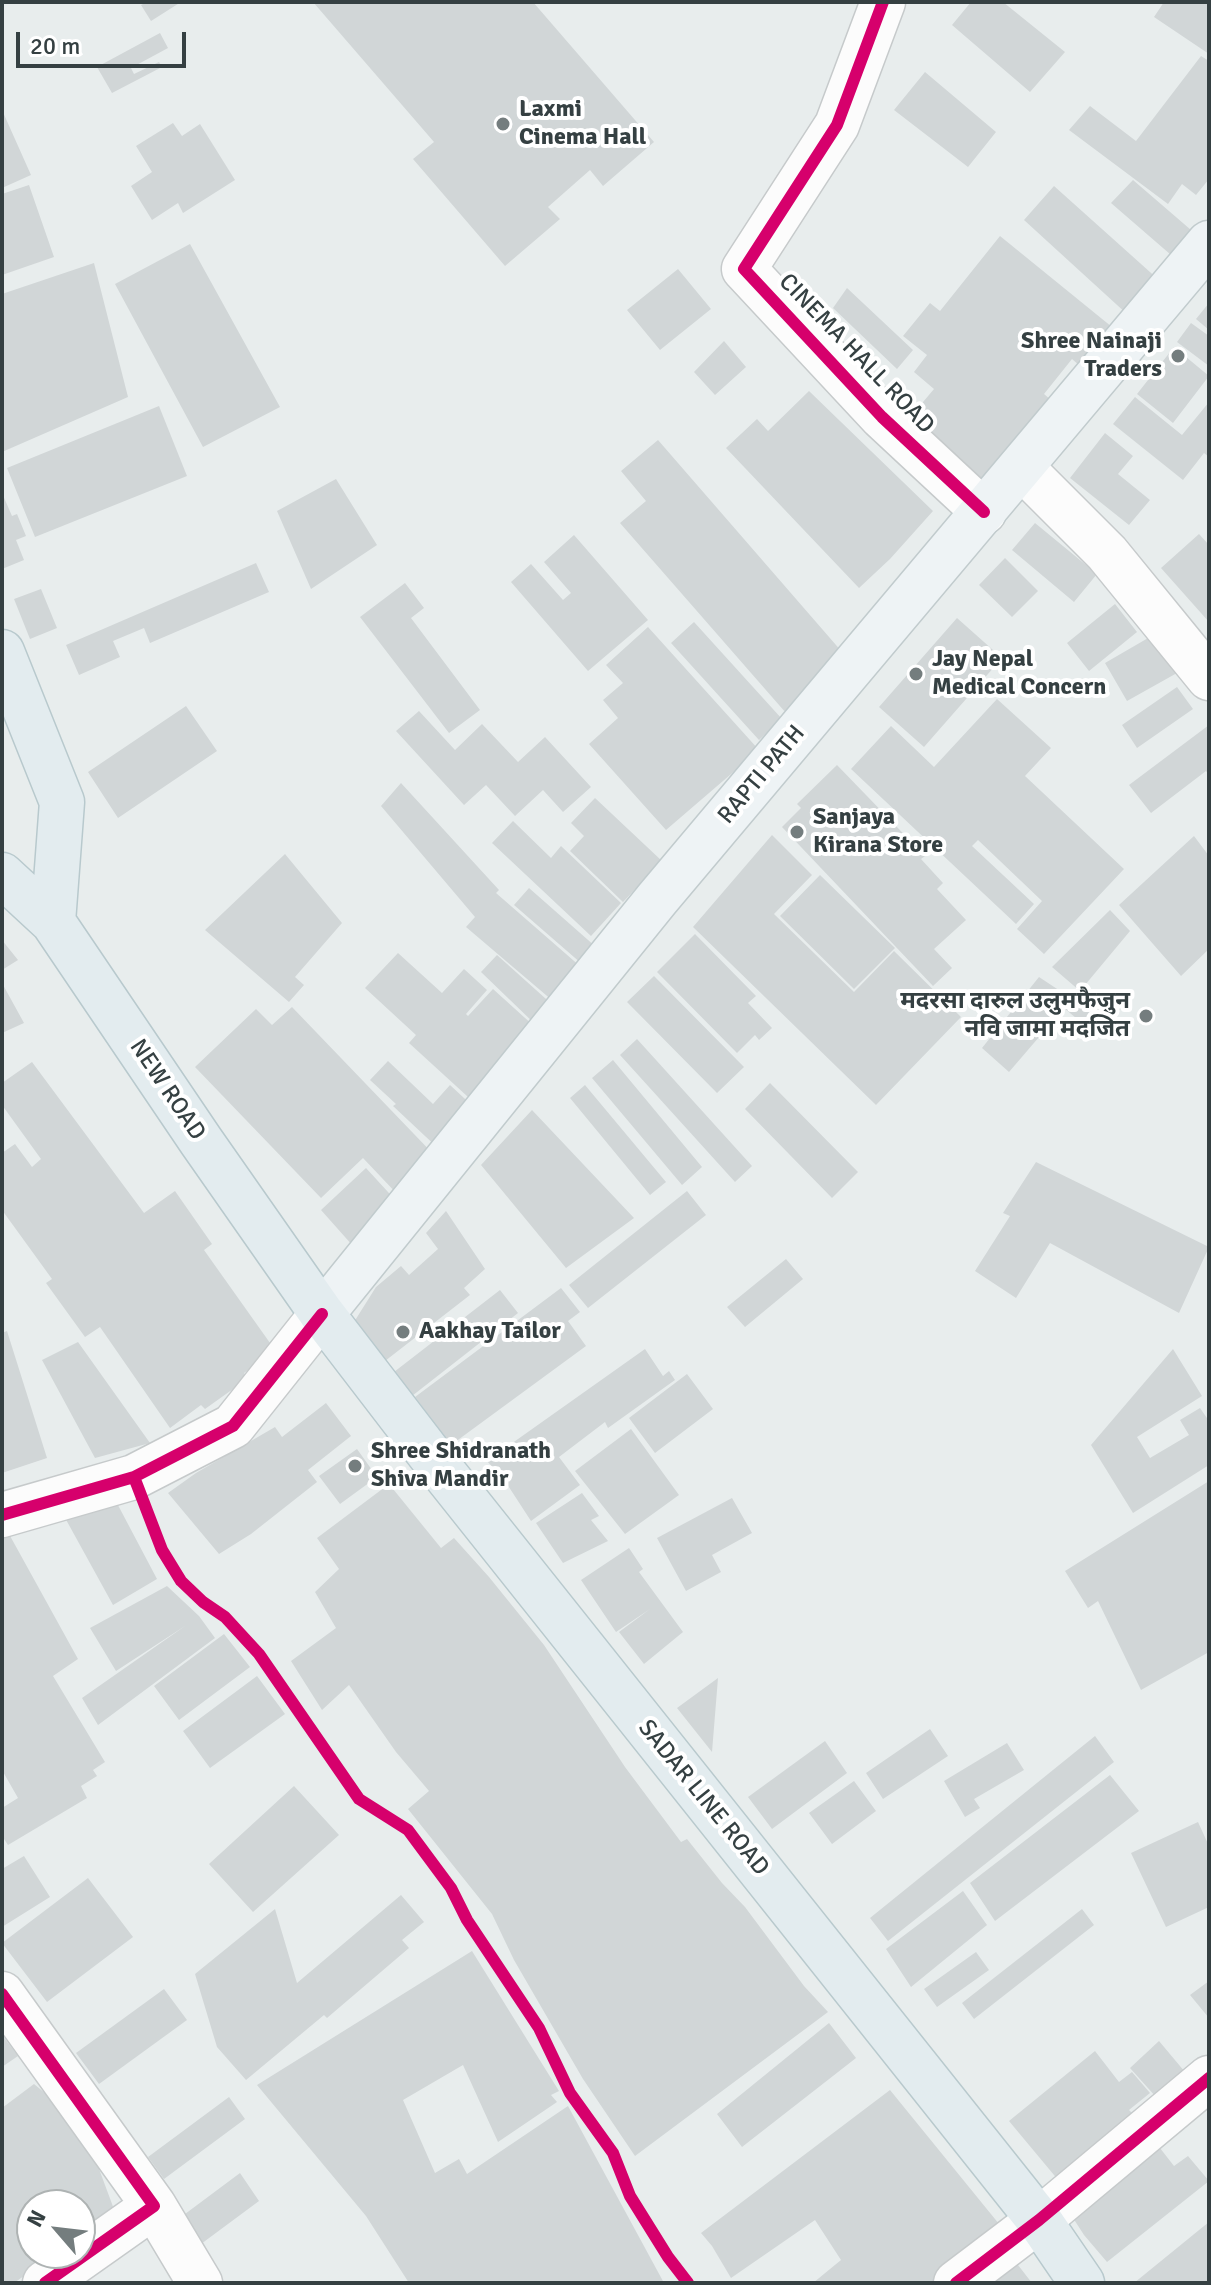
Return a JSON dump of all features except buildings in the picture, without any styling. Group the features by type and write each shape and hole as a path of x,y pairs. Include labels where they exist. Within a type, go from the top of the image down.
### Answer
{"main road":[{"name":"RAPTI PATH","path":"322,1314 657,899 1209,243"},
{"path":"2,652 62,802 53,922"},
{"name":"NEW ROAD","path":"2,875 53,922 322,1314"},
{"name":"SADAR LINE ROAD","path":"322,1314 454,1485 1039,2220 1082,2283"}],"street":[{"name":"CINEMA HALL ROAD","path":"883,2 837,125 744,269 882,417 984,512"},
{"path":"1021,467 1107,553 1209,678"},
{"path":"2,1515 134,1477 233,1426 322,1314"},
{"path":"2,1994 154,2206 200,2283"},
{"path":"956,2283 1039,2220 1209,2078"},
{"path":"45,2283 154,2206"}],"cycle path":[{"path":"883,2 837,125 744,269 882,417 984,512"},
{"path":"2,1515 134,1477 233,1426 322,1314"},
{"path":"134,1477 162,1550 181,1581 225,1617 259,1654 359,1799 408,1830 451,1888 467,1920 539,2028 570,2093 613,2153 630,2196 688,2283"},
{"path":"2,1994 154,2206 45,2283"},
{"path":"956,2283 1039,2220 1209,2078"}],"place":[{"name":"Laxmi Cinema Hall","path":"503,124"},
{"name":"Shree Nainaji Traders","path":"1178,356"},
{"name":"Jay Nepal Medical Concern","path":"916,674"},
{"name":"Sanjaya Kirana Store","path":"797,832"},
{"name":"मदरसा दारुल उलुमफैजुन नवि जामा मदजित","path":"1146,1016"},
{"name":"Aakhay Tailor","path":"403,1332"},
{"name":"Shree Shidranath Shiva Mandir","path":"355,1466"}]}
